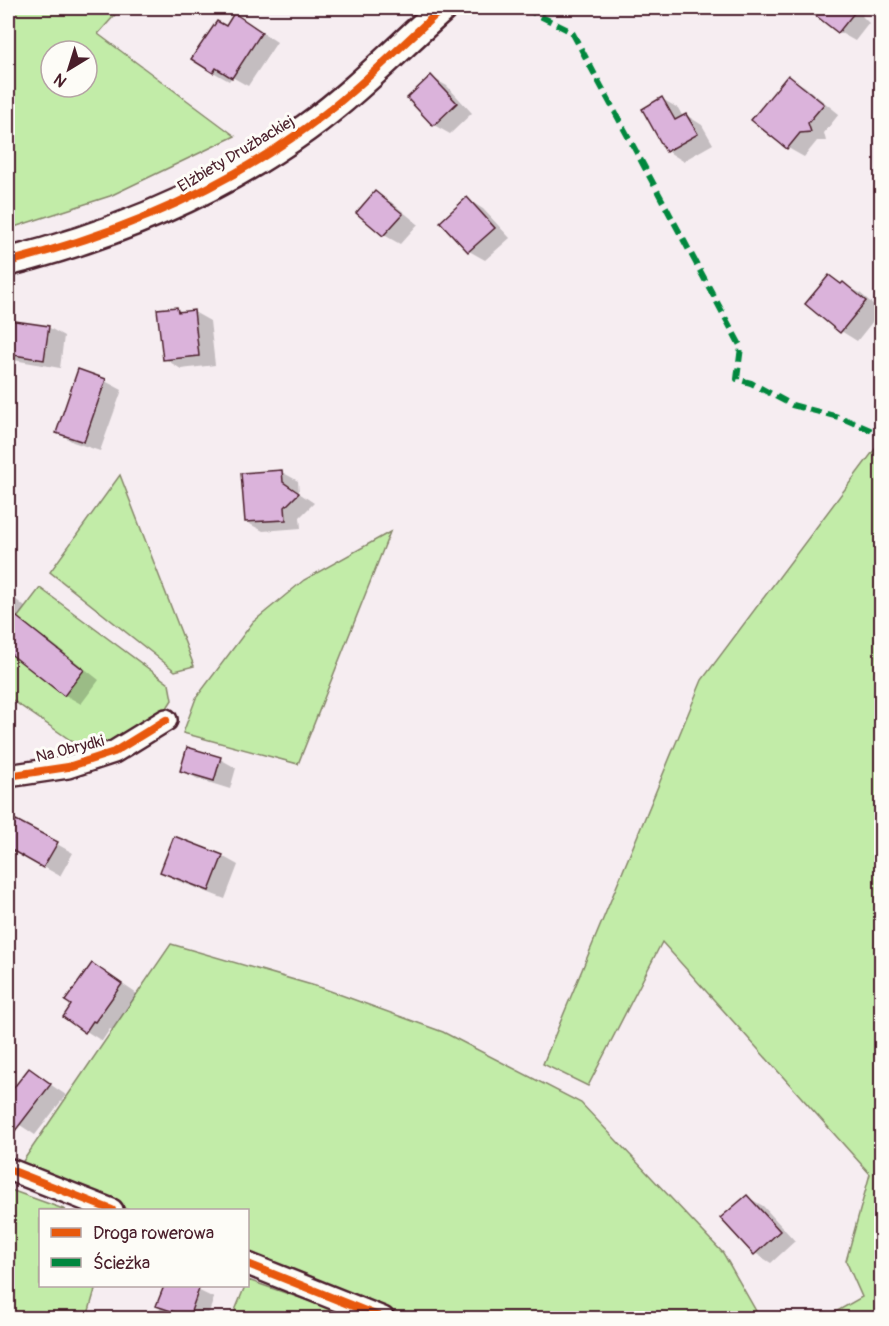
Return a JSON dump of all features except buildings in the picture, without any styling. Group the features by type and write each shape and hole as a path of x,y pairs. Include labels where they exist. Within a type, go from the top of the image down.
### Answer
{"street":[{"name":"Elżbiety Drużbackiej","path":"8,262 61,247 129,223 177,204 223,181 307,127 348,94 443,8"},
{"name":"Na Obrydki","path":"8,776 68,766 114,752 166,720"},
{"path":"8,1169 109,1209"},
{"path":"249,1264 383,1318"}],"green space":[{"path":"8,8 121,8 98,34 235,136 110,196 8,229"},
{"path":"881,441 881,1318 825,1318 862,1297 846,1261 870,1174 662,942 588,1086 543,1064 702,680"},
{"path":"120,475 194,666 175,671 50,572"},
{"path":"390,532 298,764 183,733 196,698 253,622 304,580"},
{"path":"40,588 169,684 172,700 160,719 89,753 8,697 8,630"},
{"path":"171,944 322,988 443,1032 581,1103 723,1253 760,1318 386,1318 249,1258 249,1209 125,1209 19,1167"},
{"path":"8,1189 63,1209 39,1209 39,1287 96,1287 87,1318 8,1318"},
{"path":"249,1280 358,1318 232,1318 245,1287 249,1287"}],"marked path":[{"path":"524,8 572,32 741,347 737,379 751,383 792,405 842,418 882,435"}],"cycle path":[{"path":"8,262 87,239 125,225 200,192 236,173 324,114 443,8"},
{"path":"8,776 68,767 114,752 166,720"},
{"path":"8,1169 109,1209"},
{"path":"249,1264 383,1318"}]}
